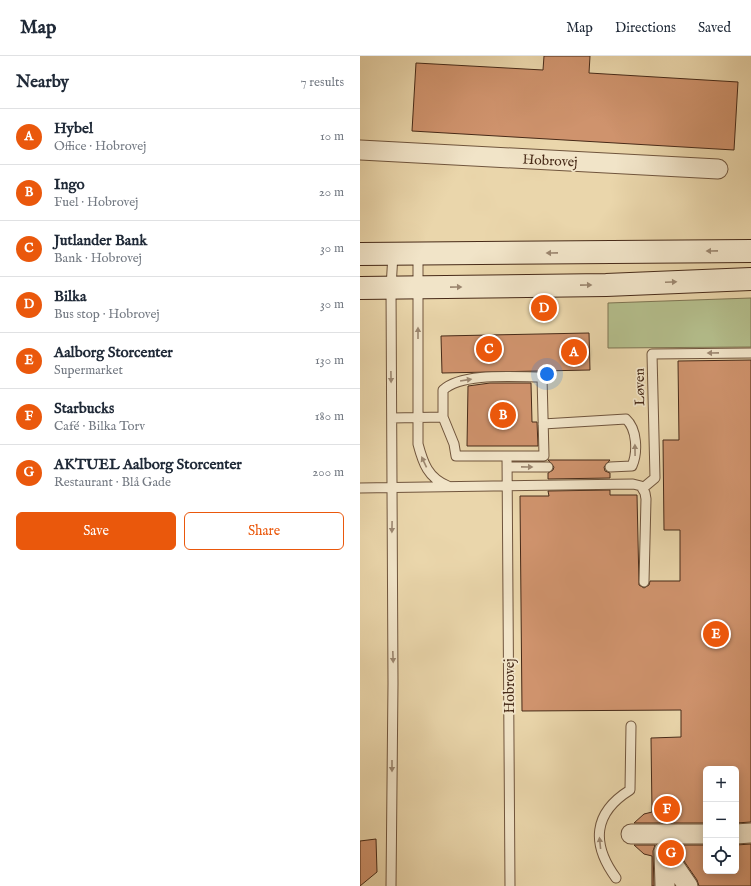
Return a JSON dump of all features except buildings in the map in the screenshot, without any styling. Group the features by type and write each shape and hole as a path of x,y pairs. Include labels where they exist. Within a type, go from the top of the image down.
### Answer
{"main road":[{"path":"360,254 751,251"},
{"path":"360,288 606,284 751,279"}],"street":[{"name":"Hobrovej","path":"360,150 382,143 718,169"},
{"path":"739,834 751,833"},
{"path":"631,834 703,834"},
{"path":"665,886 664,851 688,886"}],"lane":[{"path":"392,886 393,488 391,288 393,254"},
{"path":"418,254 418,444 422,462 439,483 451,488"},
{"name":"Løven","path":"643,488 655,478 652,354 751,353"},
{"path":"542,377 544,456 456,456 454,444 443,417 443,390 448,385 471,378 542,377"},
{"path":"392,418 443,417"},
{"path":"543,424 626,419 632,424 635,436 635,459 632,466 610,467"},
{"name":"Hobrovej","path":"506,456 510,886"},
{"path":"507,466 548,467"},
{"path":"360,488 451,488 633,484 643,488 646,499 644,582"},
{"path":"616,878 601,854 599,834 605,812 616,800 630,790 631,726"}],"green space":[{"path":"751,298 751,347 608,348 608,303"}],"place":[{"name":"Bilka","path":"544,308"},
{"name":"Jutlander Bank","path":"489,349"},
{"name":"Hybel","path":"574,352"},
{"name":"Ingo","path":"503,415"},
{"name":"Aalborg Storcenter","path":"716,634"},
{"name":"Starbucks","path":"667,809"},
{"name":"AKTUEL Aalborg Storcenter","path":"671,853"}]}
